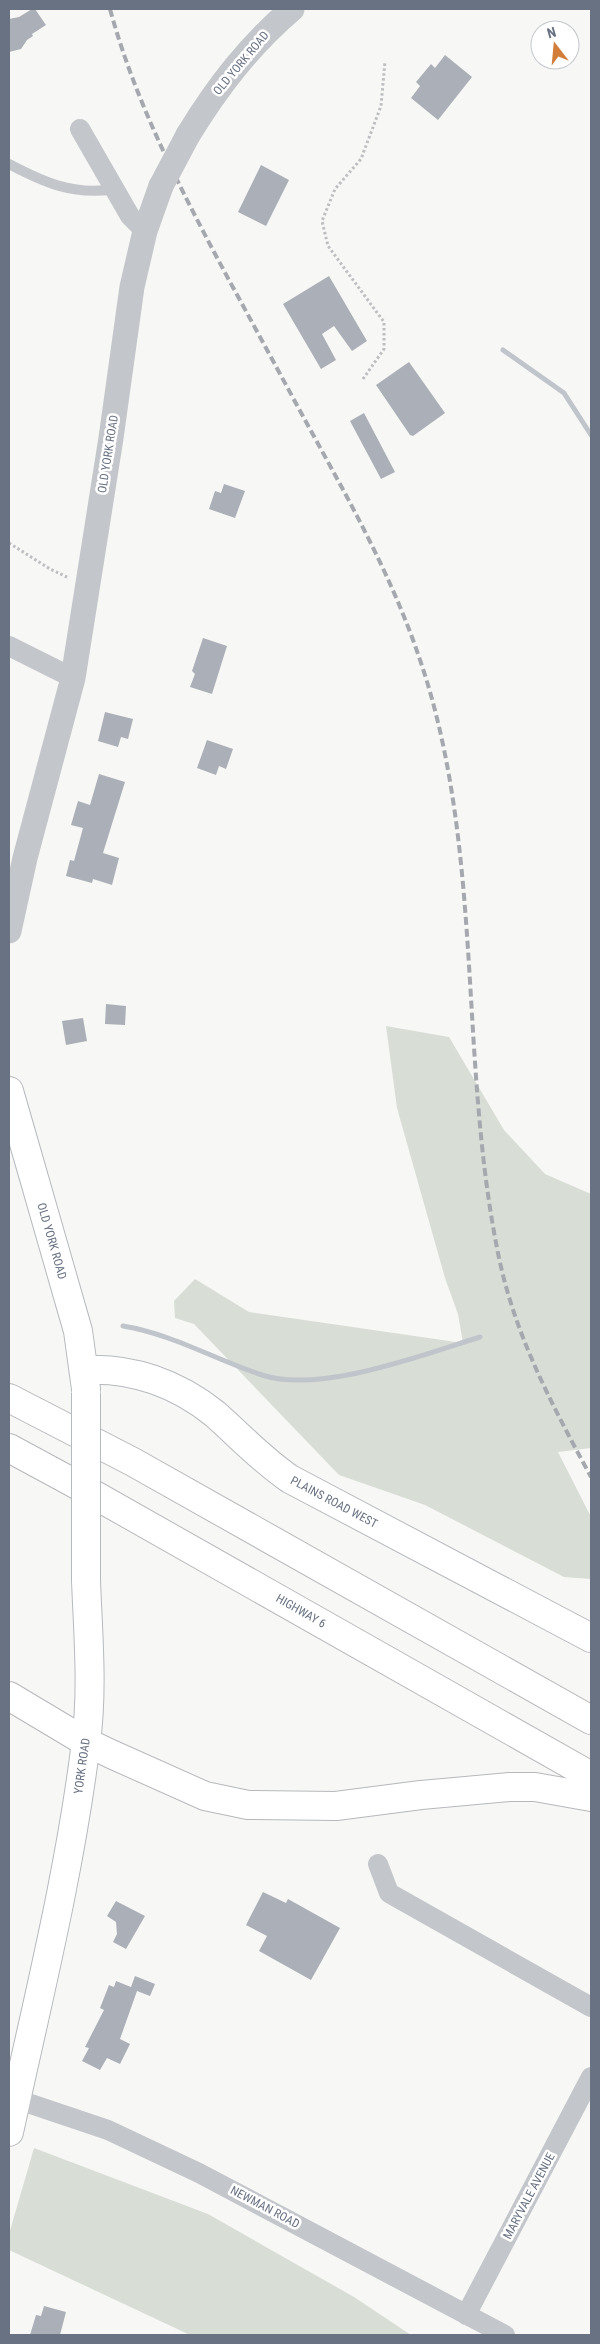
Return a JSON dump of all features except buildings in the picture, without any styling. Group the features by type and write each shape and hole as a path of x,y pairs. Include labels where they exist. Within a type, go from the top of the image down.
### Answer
{"main road":[{"name":"OLD YORK ROAD","path":"9,1091 78,1331 85,1381"},
{"name":"PLAINS ROAD WEST","path":"85,1381 124,1372 155,1380 183,1392 215,1415 257,1455 290,1478 591,1638"},
{"name":"YORK ROAD","path":"9,2132 63,1880 86,1742 90,1701 86,1580 85,1381"},
{"path":"9,1387 133,1462 591,1720"},
{"path":"9,1398 133,1462"},
{"name":"HIGHWAY 6","path":"9,1448 591,1776"},
{"path":"9,1696 86,1742 204,1796 248,1806 336,1806 422,1794 510,1787 535,1787 591,1797"}],"street":[{"name":"OLD YORK ROAD","path":"9,931 25,858 72,678 132,287 146,231 161,186 210,98 261,36 292,9"},
{"path":"80,129 130,216 146,231"},
{"path":"9,646 72,678"},
{"path":"378,1864 389,1893 591,2007"},
{"name":"MARYVALE AVENUE","path":"466,2315 591,2077"},
{"name":"NEWMAN ROAD","path":"16,2099 108,2130 199,2173 505,2335"}],"lane":[{"path":"9,164 47,184 98,192 114,189"}],"path":[{"path":"363,379 384,349 384,322 328,246 322,221 335,189 360,159 380,106 385,61"},
{"path":"9,543 50,570 87,586"}],"shaded area":[{"path":"386,1026 449,1037 504,1130 545,1174 591,1194 591,1448 558,1452 591,1517 591,1579 564,1577 425,1505 339,1475 194,1324 175,1318 174,1301 195,1279 249,1312 463,1343 458,1314 445,1278 397,1108"},
{"path":"34,2148 208,2214 354,2297 411,2335 190,2335 9,2250 9,2234"}],"waterway":[{"path":"503,350 564,393 591,435"},
{"path":"123,1326 159,1335 262,1375 286,1380 312,1380 371,1370 480,1337"}],"railway":[{"path":"110,9 133,80 178,182 365,532 399,604 418,654 439,727 453,801 462,876 478,1103 486,1179 498,1253 505,1283 524,1340 562,1423 591,1477"}]}
